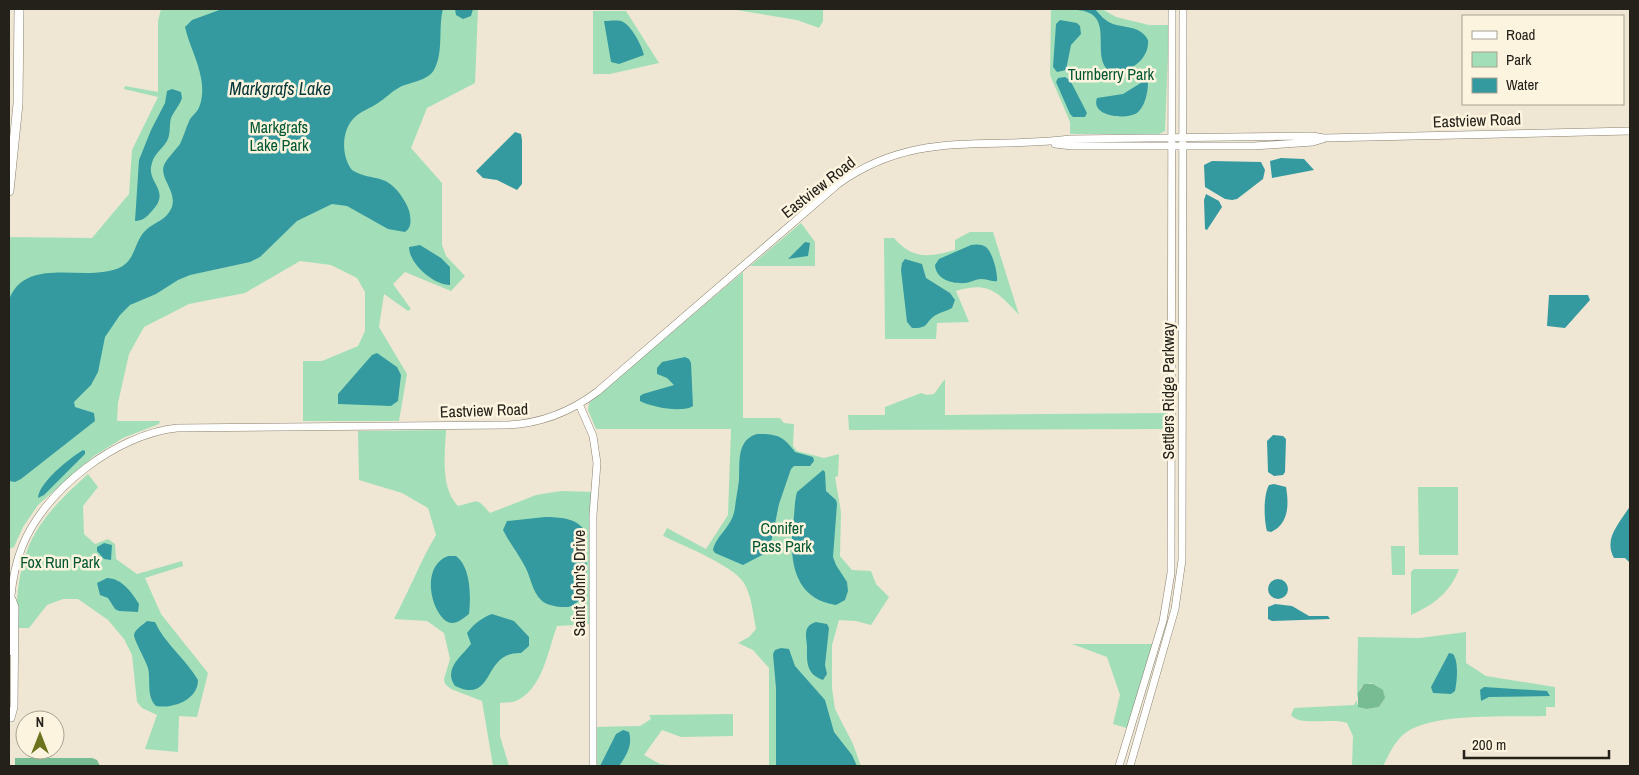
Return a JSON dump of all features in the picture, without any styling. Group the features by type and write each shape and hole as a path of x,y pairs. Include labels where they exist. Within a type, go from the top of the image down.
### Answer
{"main road":[{"path":"9,192 11,133 19,86 19,9"}],"street":[{"name":"Settlers Ridge Parkway","path":"1120,766 1163,621 1171,573 1172,9"},
{"name":"Settlers Ridge Parkway","path":"1130,766 1176,609 1182,560 1183,9"},
{"name":"Eastview Road","path":"9,652 9,607 12,598 14,574 22,548 45,508 100,457 142,435 186,427 518,424 550,418 579,404 603,387 829,192 854,173 892,156 935,145 1045,142 1070,139 1254,146 1313,142 1324,138 1630,131"},
{"name":"Saint John's Drive","path":"579,404 593,436 597,463 593,515 593,766"},
{"name":"Eastview Road","path":"10,718 14,707 15,616 12,598"},
{"name":"Eastview Road","path":"9,710 10,718"}],"green space":[{"name":"Markgrafs Lake Park","path":"161,9 478,9 475,83 427,108 411,148 442,183 442,245 446,256 465,276 451,291 405,272 393,284 411,309 408,311 384,294 379,327 407,374 399,421 303,421 303,361 322,361 358,346 365,331 365,292 357,278 331,265 300,261 245,293 189,304 144,327 129,354 118,403 117,421 160,421 159,424 123,438 94,456 38,505 23,527 14,547 9,549 9,237 92,238 129,194 132,150 158,97 124,89 125,86 158,92 158,21"},
{"path":"731,9 823,9 823,21 819,28 797,20"},
{"name":"Turnberry Park","path":"1051,9 1102,9 1116,17 1149,25 1169,25 1165,131 1159,134 1070,134 1070,122 1050,75"},
{"path":"593,11 626,11 659,63 610,74 593,74"},
{"path":"801,223 815,242 815,266 750,266"},
{"path":"970,232 993,232 1019,315 1005,300 992,291 976,287 967,288 956,291 969,322 937,323 936,339 885,339 884,238 894,238 908,250 922,255 929,255 955,250 955,240"},
{"name":"Conifer Pass Park","path":"743,272 743,418 780,418 784,423 794,424 793,446 797,451 824,458 839,454 838,476 835,477 841,512 840,556 852,570 871,571 876,584 889,597 871,625 856,621 839,620 832,645 832,688 835,709 853,744 861,766 769,766 769,668 753,650 738,643 749,637 756,629 747,588 738,576 719,563 663,536 667,528 706,549 728,515 731,429 596,429 588,410 589,403"},
{"path":"945,379 945,415 1167,413 1167,429 849,430 848,415 885,415 885,407 921,393 927,395 934,394"},
{"path":"446,430 446,480 452,499 458,506 479,502 490,513 536,495 561,491 595,492 593,624 557,626 543,668 533,688 516,701 500,703 500,736 509,766 493,766 482,701 451,689 445,684 444,679 450,659 444,633 427,621 394,619 436,535 428,508 402,493 359,480 358,431"},
{"name":"Fox Run Park","path":"88,474 98,487 83,506 84,534 95,544 108,539 115,544 116,559 137,574 182,561 183,566 145,578 161,614 208,673 197,717 179,716 178,752 145,749 157,715 142,708 137,702 132,655 124,639 108,620 78,599 63,599 47,605 29,628 16,628 20,579 24,559 31,541 40,525 53,509"},
{"path":"1418,487 1458,487 1458,555 1419,555"},
{"path":"1391,546 1405,546 1405,575 1392,575"},
{"path":"1414,569 1459,569 1451,585 1440,597 1427,607 1411,615 1411,572"},
{"path":"1466,632 1466,663 1486,676 1555,687 1555,707 1546,707 1546,716 1471,717 1432,722 1416,727 1397,741 1383,766 1352,766 1353,736 1347,723 1341,721 1295,719 1291,715 1294,708 1354,705 1357,700 1357,704 1367,709 1379,707 1384,699 1383,693 1371,683 1361,687 1357,698 1358,637 1420,638"},
{"path":"1072,644 1156,644 1130,729 1113,724 1120,695 1107,657"},
{"path":"1364,684 1373,684 1383,690 1385,698 1379,707 1367,709 1358,707 1358,693"},
{"path":"733,714 733,736 681,737 662,730 644,755 660,764 678,766 593,766 593,727 640,726 651,719 649,715"},
{"path":"92,758 97,760 100,766 15,766 15,760"}],"water":[{"name":"Markgrafs Lake","path":"222,9 443,9 439,55 431,74 423,79 404,85 357,115 350,122 345,136 344,151 352,170 365,176 383,180 394,187 409,209 409,227 405,232 388,229 347,206 332,204 297,221 260,257 250,262 190,275 156,294 130,305 120,315 105,337 98,372 91,385 74,402 75,407 94,413 95,421 21,479 15,482 9,481 9,300 17,286 29,278 43,274 92,273 121,267 130,259 142,234 167,215 172,208 173,201 164,176 164,165 180,144 190,119 199,107 202,95 200,71 185,27 192,20"},
{"path":"455,9 473,9 471,16 463,19 456,15"},
{"path":"1071,9 1095,9 1110,23 1133,28 1141,32 1148,40 1148,48 1141,61 1121,71 1107,69 1101,55 1098,22 1094,16 1087,12"},
{"path":"1060,20 1077,23 1080,26 1081,34 1071,45 1066,70 1057,72 1053,67 1056,24"},
{"path":"604,21 621,21 629,26 636,36 644,55 619,64 611,62"},
{"path":"1065,77 1070,80 1087,113 1085,117 1073,117 1070,114 1056,82 1058,78"},
{"path":"1144,81 1148,83 1147,95 1137,113 1125,116 1110,115 1104,113 1096,104 1097,98 1123,94"},
{"path":"172,89 181,92 182,98 171,118 168,138 155,157 151,170 159,192 159,198 148,216 135,221 139,160 151,130 165,103 167,91"},
{"path":"515,132 521,134 522,140 522,184 517,190 497,180 483,178 476,171"},
{"path":"1281,158 1304,159 1314,170 1272,178 1270,161"},
{"path":"1212,161 1261,162 1265,170 1263,179 1237,199 1225,199 1205,187 1204,165"},
{"path":"1206,194 1219,201 1222,207 1207,230 1205,229 1204,200"},
{"path":"805,242 810,243 808,256 788,259"},
{"path":"420,245 441,258 450,267 450,285 430,277 413,260 409,247"},
{"path":"971,245 983,245 989,250 997,274 997,281 977,279 966,283 956,283 942,278 938,274 935,265 939,259"},
{"path":"905,259 922,264 926,278 950,293 955,300 952,308 936,315 925,326 918,328 912,328 907,322 901,270"},
{"path":"1549,295 1588,295 1590,300 1565,328 1547,326"},
{"path":"377,353 397,367 401,375 398,401 391,406 338,404 338,394 372,355"},
{"path":"685,357 691,363 693,406 682,409 666,408 640,401 640,396 643,394 674,385 667,378 657,374 657,368 662,362"},
{"path":"757,434 775,435 787,442 795,452 813,457 814,461 810,466 794,466 791,469 779,504 771,543 764,554 743,565 715,553 713,550 717,540 734,514 742,447 745,441"},
{"path":"1273,435 1283,436 1286,439 1285,472 1283,475 1274,476 1268,472 1267,441"},
{"path":"83,450 85,454 44,495 38,498 49,478 63,464"},
{"path":"823,470 825,472 826,491 836,500 837,504 833,557 847,582 848,591 845,600 836,605 811,595 802,586 797,575 792,550 797,492"},
{"path":"1274,484 1286,487 1287,507 1281,524 1271,532 1267,531 1266,526 1265,501 1269,485"},
{"path":"1630,506 1629,562 1625,558 1614,558 1610,544 1614,531"},
{"path":"545,517 573,521 582,527 585,532 586,577 580,599 574,605 558,607 549,605 538,597 526,568 503,530 507,521"},
{"path":"104,543 112,545 111,560 104,559 97,551 97,547"},
{"path":"448,556 456,556 465,567 470,591 469,614 459,621 452,623 445,620 439,614 432,594 431,582 433,571 439,562"},
{"path":"107,578 117,580 129,590 139,604 138,612 119,611 115,609 108,598 100,595 97,583"},
{"path":"1278,579 1285,582 1288,589 1285,596 1278,599 1271,596 1268,589 1271,582"},
{"path":"1275,604 1292,606 1309,616 1328,616 1330,619 1272,621 1268,619 1268,607"},
{"path":"492,614 514,621 529,637 529,646 521,653 508,655 500,660 483,684 477,689 468,690 455,686 452,680 452,669 471,644 467,633 484,617"},
{"path":"147,621 155,622 164,637 198,680 194,693 183,702 163,707 156,706 151,698 148,668 134,635 137,629"},
{"path":"816,622 827,624 829,628 825,665 827,674 823,680 813,674 807,661 806,631 809,626"},
{"path":"781,648 789,649 795,666 825,700 834,732 852,755 857,766 776,766 776,688 773,654 775,650"},
{"path":"1449,653 1455,657 1457,667 1455,691 1451,694 1433,693 1431,687"},
{"path":"1484,687 1547,691 1550,696 1489,697 1481,701 1480,690"},
{"path":"623,730 629,732 630,741 622,762 619,766 600,766 616,734"}]}
